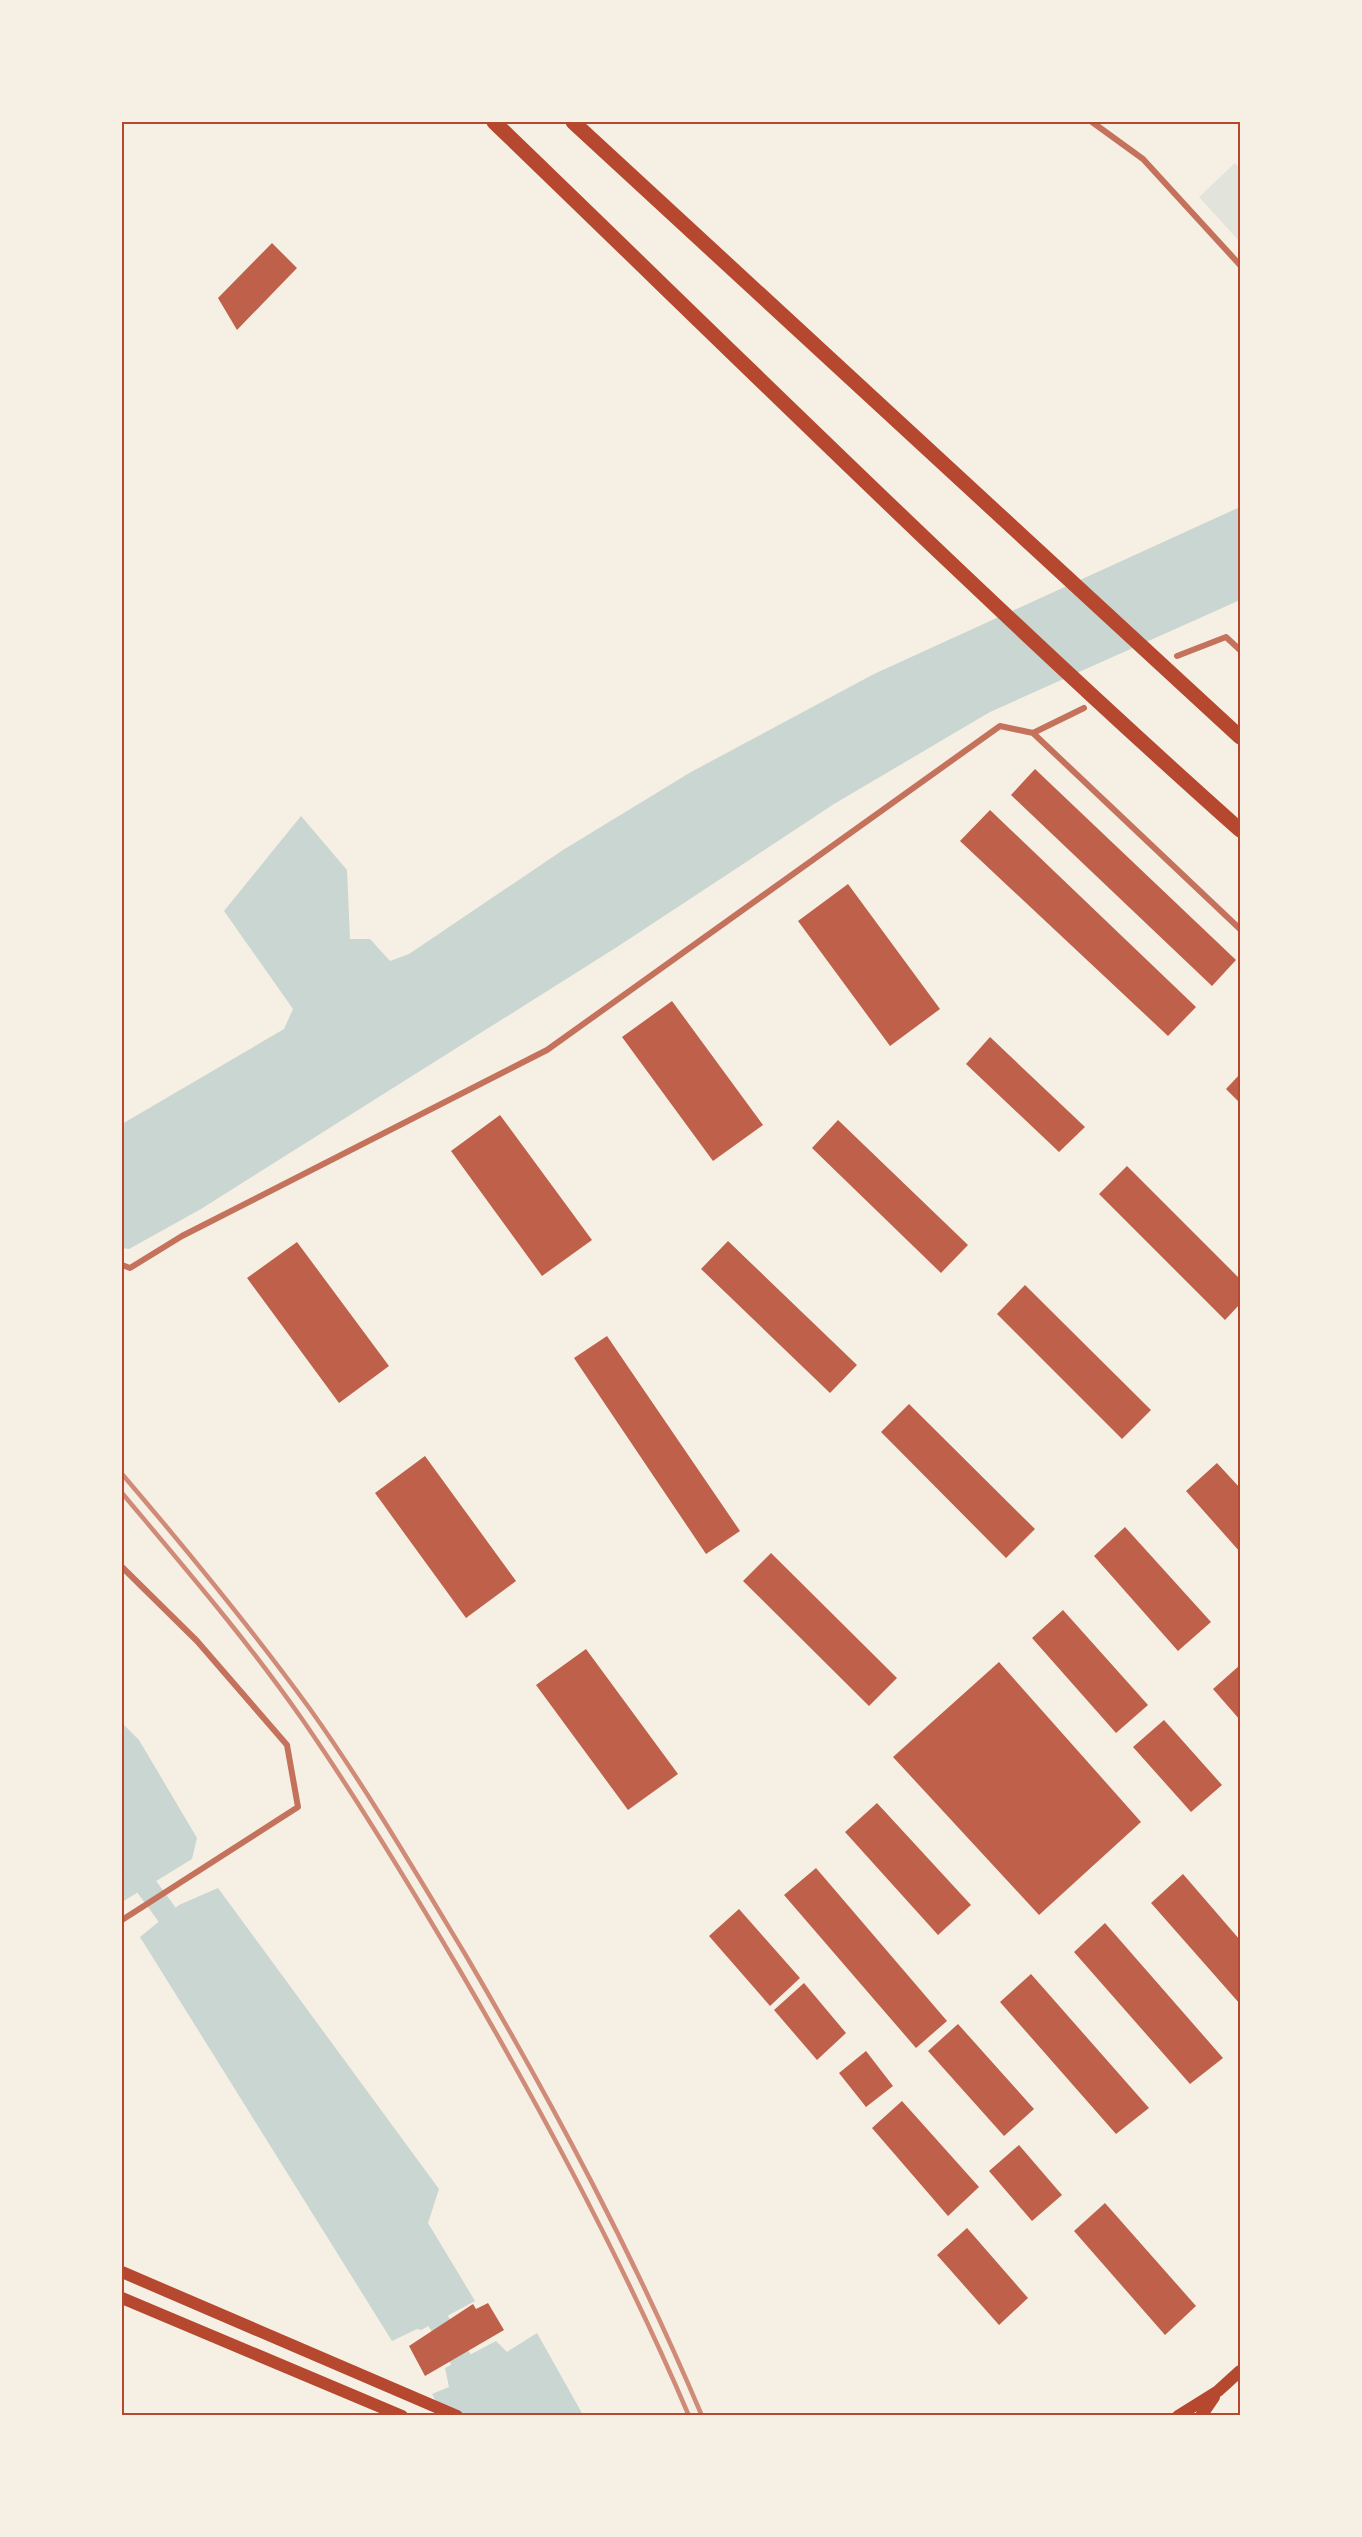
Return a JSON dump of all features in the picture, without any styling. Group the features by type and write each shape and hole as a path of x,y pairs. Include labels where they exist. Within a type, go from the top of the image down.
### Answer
{"main road":[{"path":"494,122 965,578 1109,713 1240,830"},
{"path":"573,122 1240,736"},
{"path":"122,2272 457,2415"},
{"path":"122,2298 402,2415"},
{"path":"1178,2415 1218,2391 1240,2371"},
{"path":"1201,2415 1218,2391"}],"street":[{"path":"1092,122 1143,159 1240,265"},
{"path":"1177,656 1226,637 1240,650"},
{"path":"1033,734 1084,708"},
{"path":"122,1265 130,1268 182,1236 547,1050 1000,726 1033,734 1240,929"},
{"path":"122,1567 197,1641 287,1745 298,1808 122,1919"}],"shaded area":[{"path":"1235,163 1240,169 1240,242 1199,197"},
{"path":"1240,507 1240,600 990,712 834,804 617,947 201,1209 129,1249 122,1248 122,1124 284,1029 293,1009 224,911 301,816 347,870 350,939 370,939 390,961 409,954 563,850 691,772 874,674"},
{"path":"122,1723 139,1740 197,1838 192,1859 122,1902"},
{"path":"218,1888 439,2189 428,2223 475,2301 421,2330 417,2329 392,2341 140,1937 179,1905"},
{"path":"537,2333 583,2415 443,2415 432,2394 449,2387 445,2368 496,2341 507,2352"}],"building":[{"path":"272,243 297,268 237,330 218,298"},
{"path":"1035,769 1236,960 1212,986 1011,795"},
{"path":"990,810 1196,1007 1168,1036 960,841"},
{"path":"848,884 940,1009 890,1046 798,921"},
{"path":"672,1001 763,1125 713,1161 622,1037"},
{"path":"990,1037 1085,1127 1059,1152 966,1064"},
{"path":"1240,1074 1240,1103 1226,1089"},
{"path":"500,1115 592,1240 542,1276 451,1151"},
{"path":"838,1120 968,1245 941,1273 812,1148"},
{"path":"1127,1166 1240,1279 1240,1304 1225,1320 1099,1194"},
{"path":"728,1241 857,1365 830,1393 701,1269"},
{"path":"297,1242 389,1366 339,1403 247,1278"},
{"path":"1025,1285 1151,1410 1122,1439 997,1314"},
{"path":"607,1336 740,1531 706,1554 574,1358"},
{"path":"909,1404 1035,1529 1006,1558 881,1432"},
{"path":"425,1456 516,1581 466,1618 375,1493"},
{"path":"1217,1463 1240,1488 1240,1552 1186,1491"},
{"path":"1125,1527 1211,1622 1178,1651 1094,1556"},
{"path":"771,1553 897,1678 869,1706 743,1581"},
{"path":"1063,1610 1148,1705 1116,1733 1032,1638"},
{"path":"586,1649 678,1774 628,1810 536,1685"},
{"path":"999,1662 1141,1822 1039,1915 893,1757"},
{"path":"1240,1665 1240,1720 1213,1689"},
{"path":"1164,1720 1222,1785 1191,1812 1133,1747"},
{"path":"877,1803 971,1905 938,1935 845,1832"},
{"path":"816,1868 947,2021 916,2048 784,1895"},
{"path":"1183,1874 1240,1940 1240,2004 1151,1903"},
{"path":"739,1909 800,1978 770,2006 709,1936"},
{"path":"1105,1923 1223,2058 1190,2084 1074,1952"},
{"path":"1031,1974 1149,2108 1116,2134 1000,2002"},
{"path":"804,1983 846,2033 817,2060 774,2010"},
{"path":"958,2024 1034,2109 1004,2136 928,2051"},
{"path":"866,2051 893,2086 866,2107 839,2073"},
{"path":"902,2101 979,2187 948,2216 872,2128"},
{"path":"1019,2145 1062,2195 1032,2221 989,2171"},
{"path":"1105,2203 1196,2306 1165,2335 1074,2231"},
{"path":"967,2228 1028,2298 999,2325 937,2255"},
{"path":"488,2303 504,2330 425,2376 409,2346 473,2304 476,2309"}],"waterway":[{"path":"122,1853 185,1939"},
{"path":"423,2295 494,2416"}],"railway":[{"path":"122,1474 288,1679 351,1769 409,1861 498,2010 561,2124 649,2297 702,2416"},
{"path":"122,1493 215,1604 281,1690 343,1780 402,1874 491,2023 552,2133 610,2245 689,2416"}]}
